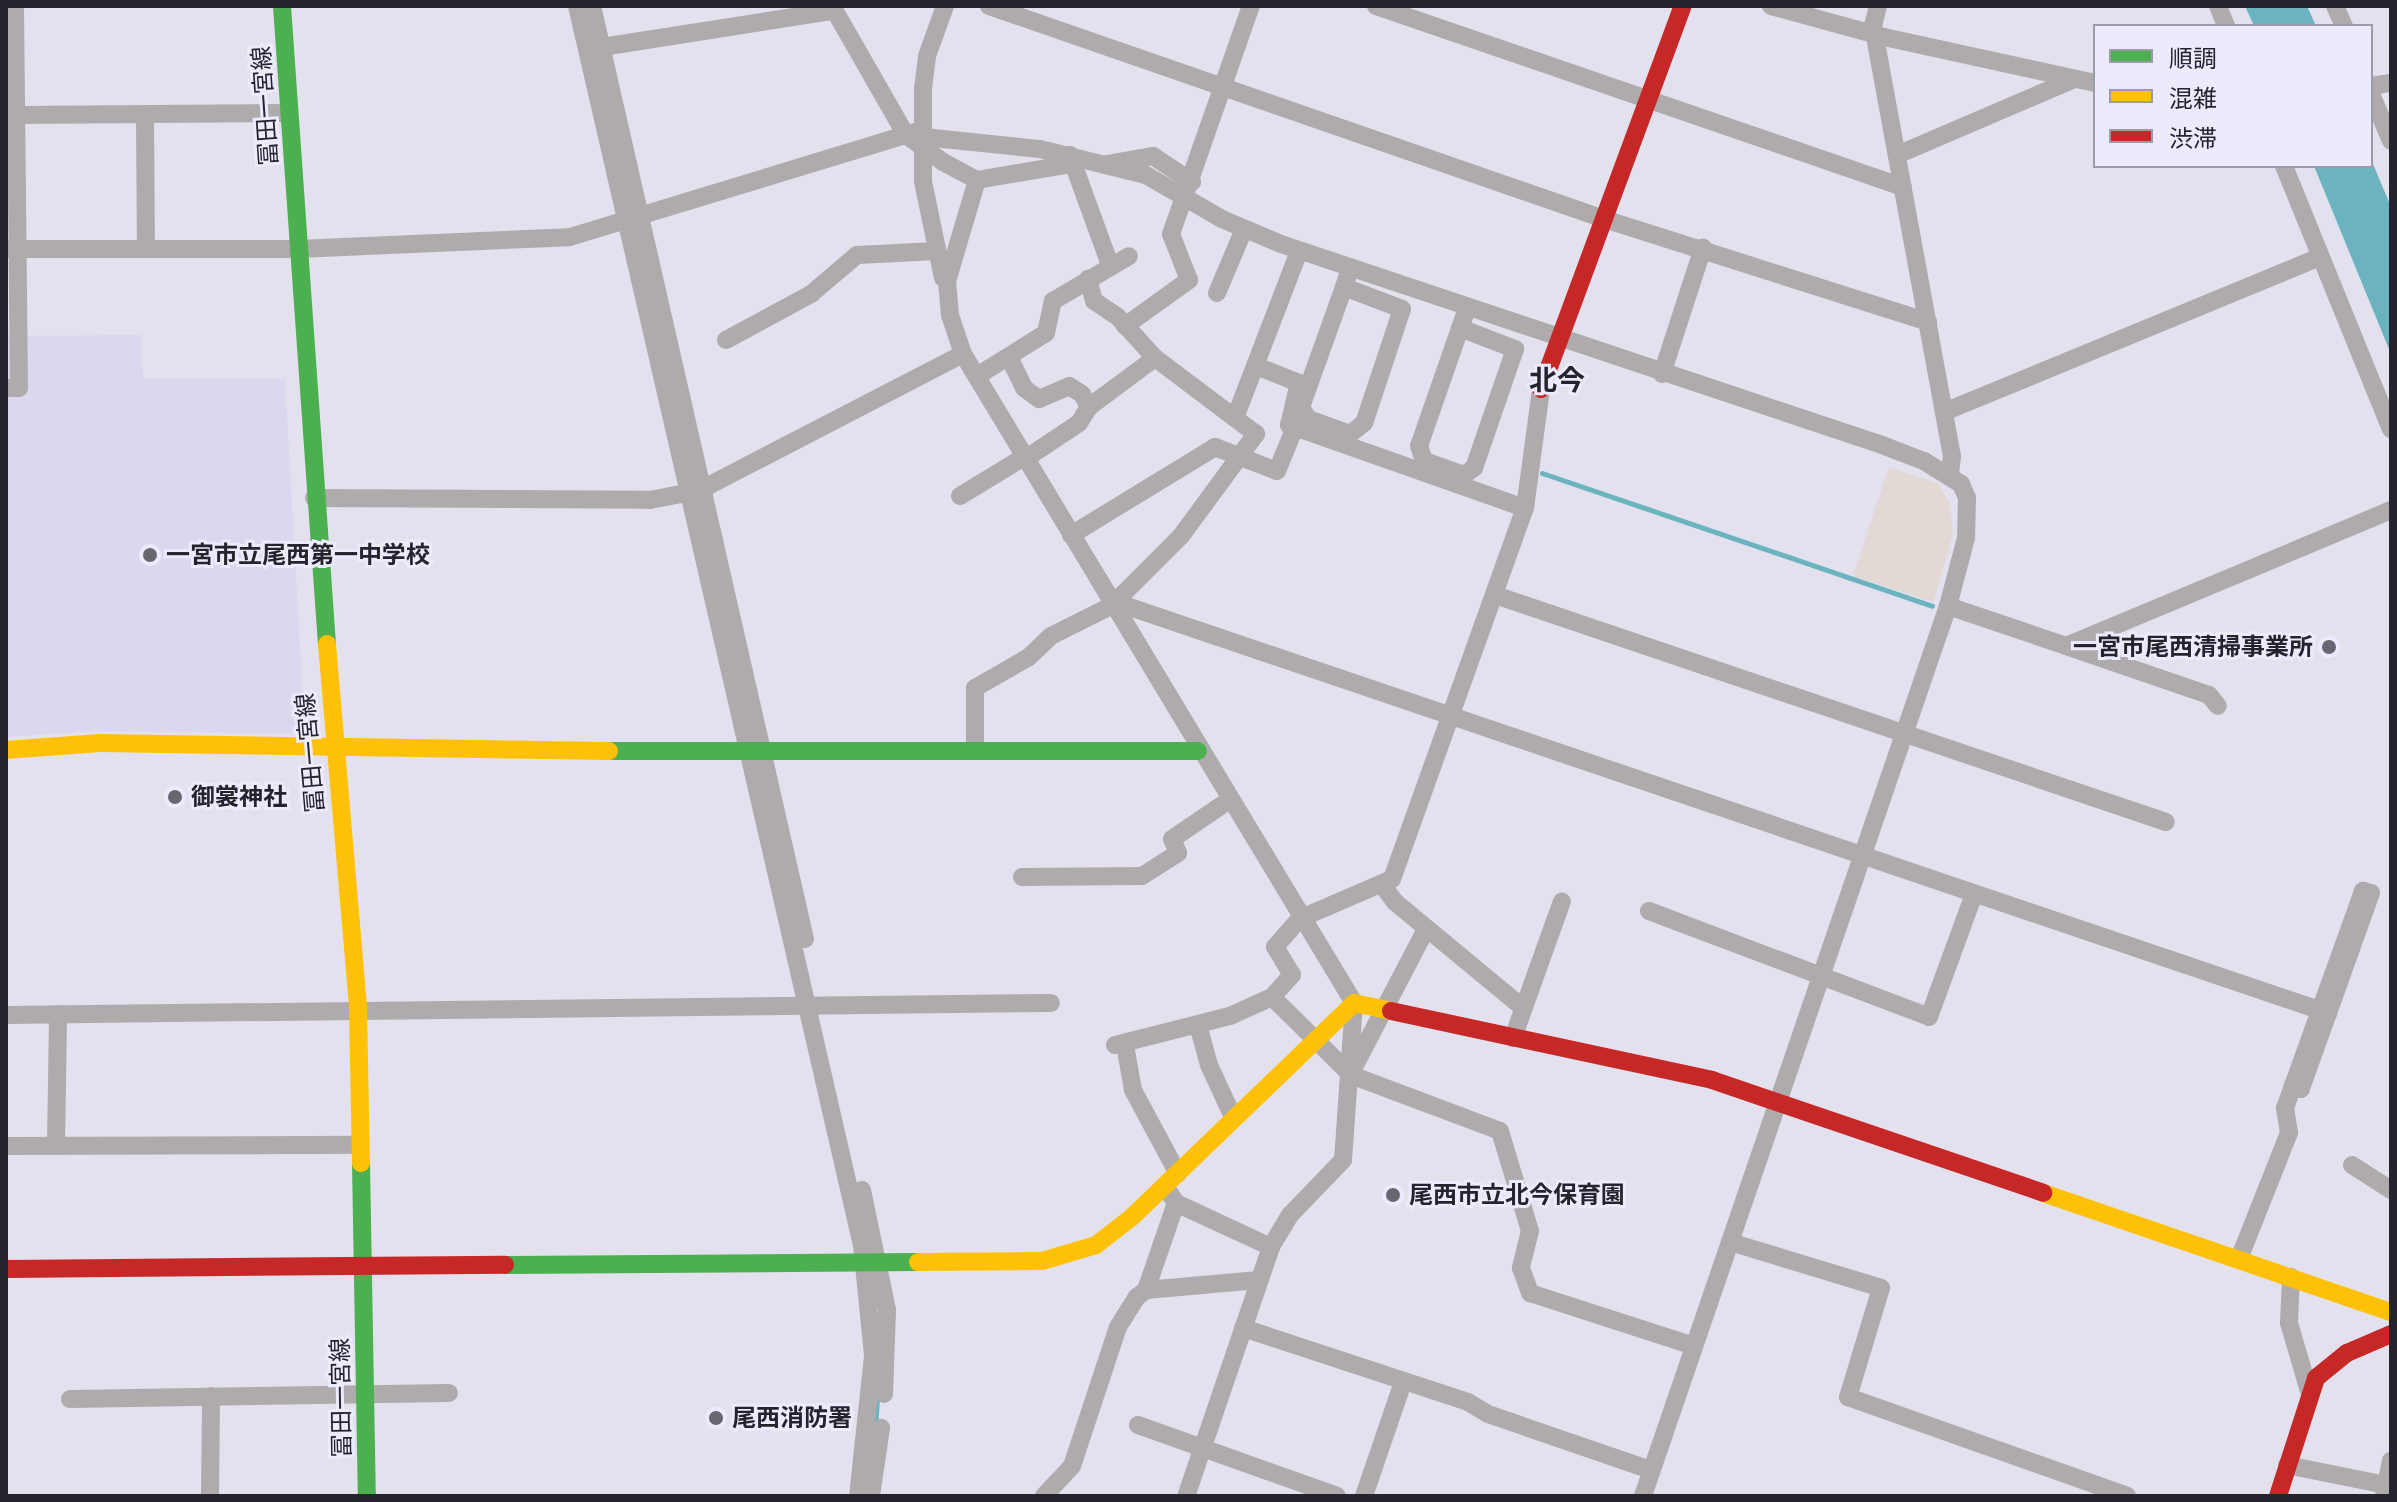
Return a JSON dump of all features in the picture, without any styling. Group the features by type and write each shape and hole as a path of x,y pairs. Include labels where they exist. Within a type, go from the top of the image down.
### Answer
{"street":[{"path":"6,388 19,388 11,249 16,115 15,6"},
{"name":"冨田一宮線","path":"282,6 314,498 333,747 358,1009 367,1496"},
{"path":"577,6 635,221"},
{"path":"592,6 635,221 870,1262 887,1310 887,1347 871,1496"},
{"path":"945,6 924,70 919,138 923,181 950,315 963,354 1299,919 1354,1003 1343,1160 1290,1215 1271,1247 1186,1496"},
{"path":"989,6 1604,219 1928,322"},
{"path":"1125,326 1189,280 1171,234 1189,190 1251,6"},
{"path":"1376,6 1903,187"},
{"path":"1044,1496 1072,1466 1118,1327 1146,1290 1176,1203 1172,1180 1133,1090 1120,1045 1198,1025 1272,997 1292,975 1275,947 1299,919 1321,906 1383,886 1392,879 1453,716 1525,508 1541,389 1683,6"},
{"path":"1771,6 1879,36 2093,83"},
{"path":"1878,6 1879,36 1948,410 1952,456 1950,474"},
{"path":"602,47 831,8 919,138 977,180 1065,165 1070,155"},
{"path":"1901,153 2074,79"},
{"path":"2373,99 2391,141"},
{"path":"16,115 289,113"},
{"path":"145,115 146,249"},
{"path":"11,249 298,249 558,238 635,221 919,138 1070,155 1189,190 1244,229 1299,251 1882,445 1950,474 1967,498 1968,516 1948,606 1643,1496"},
{"path":"1901,153 1903,187 1948,410"},
{"path":"1070,155 1110,265"},
{"path":"2285,168 2391,429"},
{"path":"950,315 952,251 977,180"},
{"path":"1217,293 1244,229"},
{"path":"1662,374 1703,248"},
{"path":"726,340 811,294 857,255 937,251"},
{"path":"1235,418 1299,251"},
{"path":"977,376 1046,333 1053,301 1129,256"},
{"path":"1948,410 2320,257"},
{"path":"1344,287 1402,309 1364,423 1350,434 1308,419 1301,407 1350,268"},
{"path":"975,751 975,688 1029,657 1051,636 1113,604 1181,536 1256,434 1155,358 1125,326 1094,301 1088,279"},
{"path":"1460,328 1515,349 1474,468 1464,475 1424,461 1419,446 1460,328 1467,308"},
{"path":"314,498 650,500 696,490 963,354"},
{"path":"1009,357 1024,388 1039,399 1069,386 1082,394 1089,407"},
{"path":"960,496 1079,423 1089,407 1155,358"},
{"path":"1256,366 1299,383 1288,415 1295,427 1525,508"},
{"path":"1071,535 1215,447 1277,471 1295,427"},
{"path":"2066,646 2391,510"},
{"path":"1495,595 2166,822"},
{"path":"1113,604 1453,716 2324,1012"},
{"path":"1948,606 2209,695 2218,706"},
{"path":"6,750 100,743 756,751 1198,751"},
{"path":"1022,877 1142,876 1178,853 1172,839 1228,801"},
{"path":"1383,886 1426,929 1522,1007"},
{"path":"2239,1259 2289,1133 2285,1108 2293,1086 2324,1012 2371,893 2363,891 2324,1012"},
{"path":"1649,911 1823,973 1929,1017 1974,894"},
{"path":"1513,1038 1562,901"},
{"path":"1351,1075 1381,1010 1426,929"},
{"path":"1272,997 1351,1075 1500,1131 1530,1231 1521,1268 1530,1293 1694,1346"},
{"path":"6,1015 1051,1003"},
{"path":"1354,1003 1513,1038 1667,1067 2391,1312"},
{"path":"6,1269 1042,1261 1096,1245 1172,1180 1314,1038 1354,1003"},
{"path":"56,1146 58,1014"},
{"path":"1198,1025 1209,1065 1233,1117"},
{"path":"6,1146 359,1145"},
{"path":"2352,1165 2391,1190"},
{"path":"1176,1203 1271,1247"},
{"path":"1730,1242 1881,1288 1848,1397 2127,1496"},
{"path":"858,1496 872,1384 870,1262"},
{"path":"2291,1277 2289,1323 2309,1391"},
{"path":"1146,1290 1259,1280"},
{"path":"1243,1328 1651,1470"},
{"path":"2278,1496 2309,1391 2332,1362 2391,1334"},
{"path":"1364,1496 1403,1382"},
{"path":"70,1399 449,1393"},
{"path":"210,1496 211,1396"},
{"path":"1138,1425 1337,1496"},
{"path":"2287,1465 2385,1491 2391,1461"}],"shaded area":[{"name":"一宮市立尾西第一中学校","path":"141,335 143,379 285,379 305,734 98,731 6,737 8,336"},
{"path":"1889,467 1939,484 1950,504 1953,534 1933,602 1853,576"}],"water":[{"path":"2245,6 2307,6 2315,24 2253,24"},
{"path":"2373,164 2391,207 2391,354 2315,168 2373,168"}],"waterway":[{"path":"1542,473 1932,606"},
{"path":"875,1428 877,1398"}],"traffic: fast":[{"path":"282,6 327,644"},
{"path":"609,751 1198,751"},
{"path":"361,1163 367,1496"},
{"path":"505,1265 918,1262"}],"traffic: slow":[{"path":"327,644 358,1009 361,1163"},
{"path":"6,750 100,743 609,751"},
{"path":"918,1262 1042,1261 1096,1245 1132,1217 1354,1003 1391,1011"},
{"path":"2043,1193 2391,1312"}],"traffic: jam":[{"path":"1541,389 1683,6"},
{"path":"1391,1011 1712,1080 2043,1193"},
{"path":"6,1269 505,1265"},
{"path":"2278,1496 2316,1378 2347,1353 2391,1334"}],"place":[{"name":"一宮市立尾西第一中学校","path":"150,555"},
{"name":"一宮市尾西清掃事業所","path":"2329,647"},
{"name":"御裳神社","path":"175,797"},
{"name":"尾西市立北今保育園","path":"1393,1195"},
{"name":"尾西消防署","path":"716,1418"}],"district":[{"name":"北今","path":"1557,380"}]}
